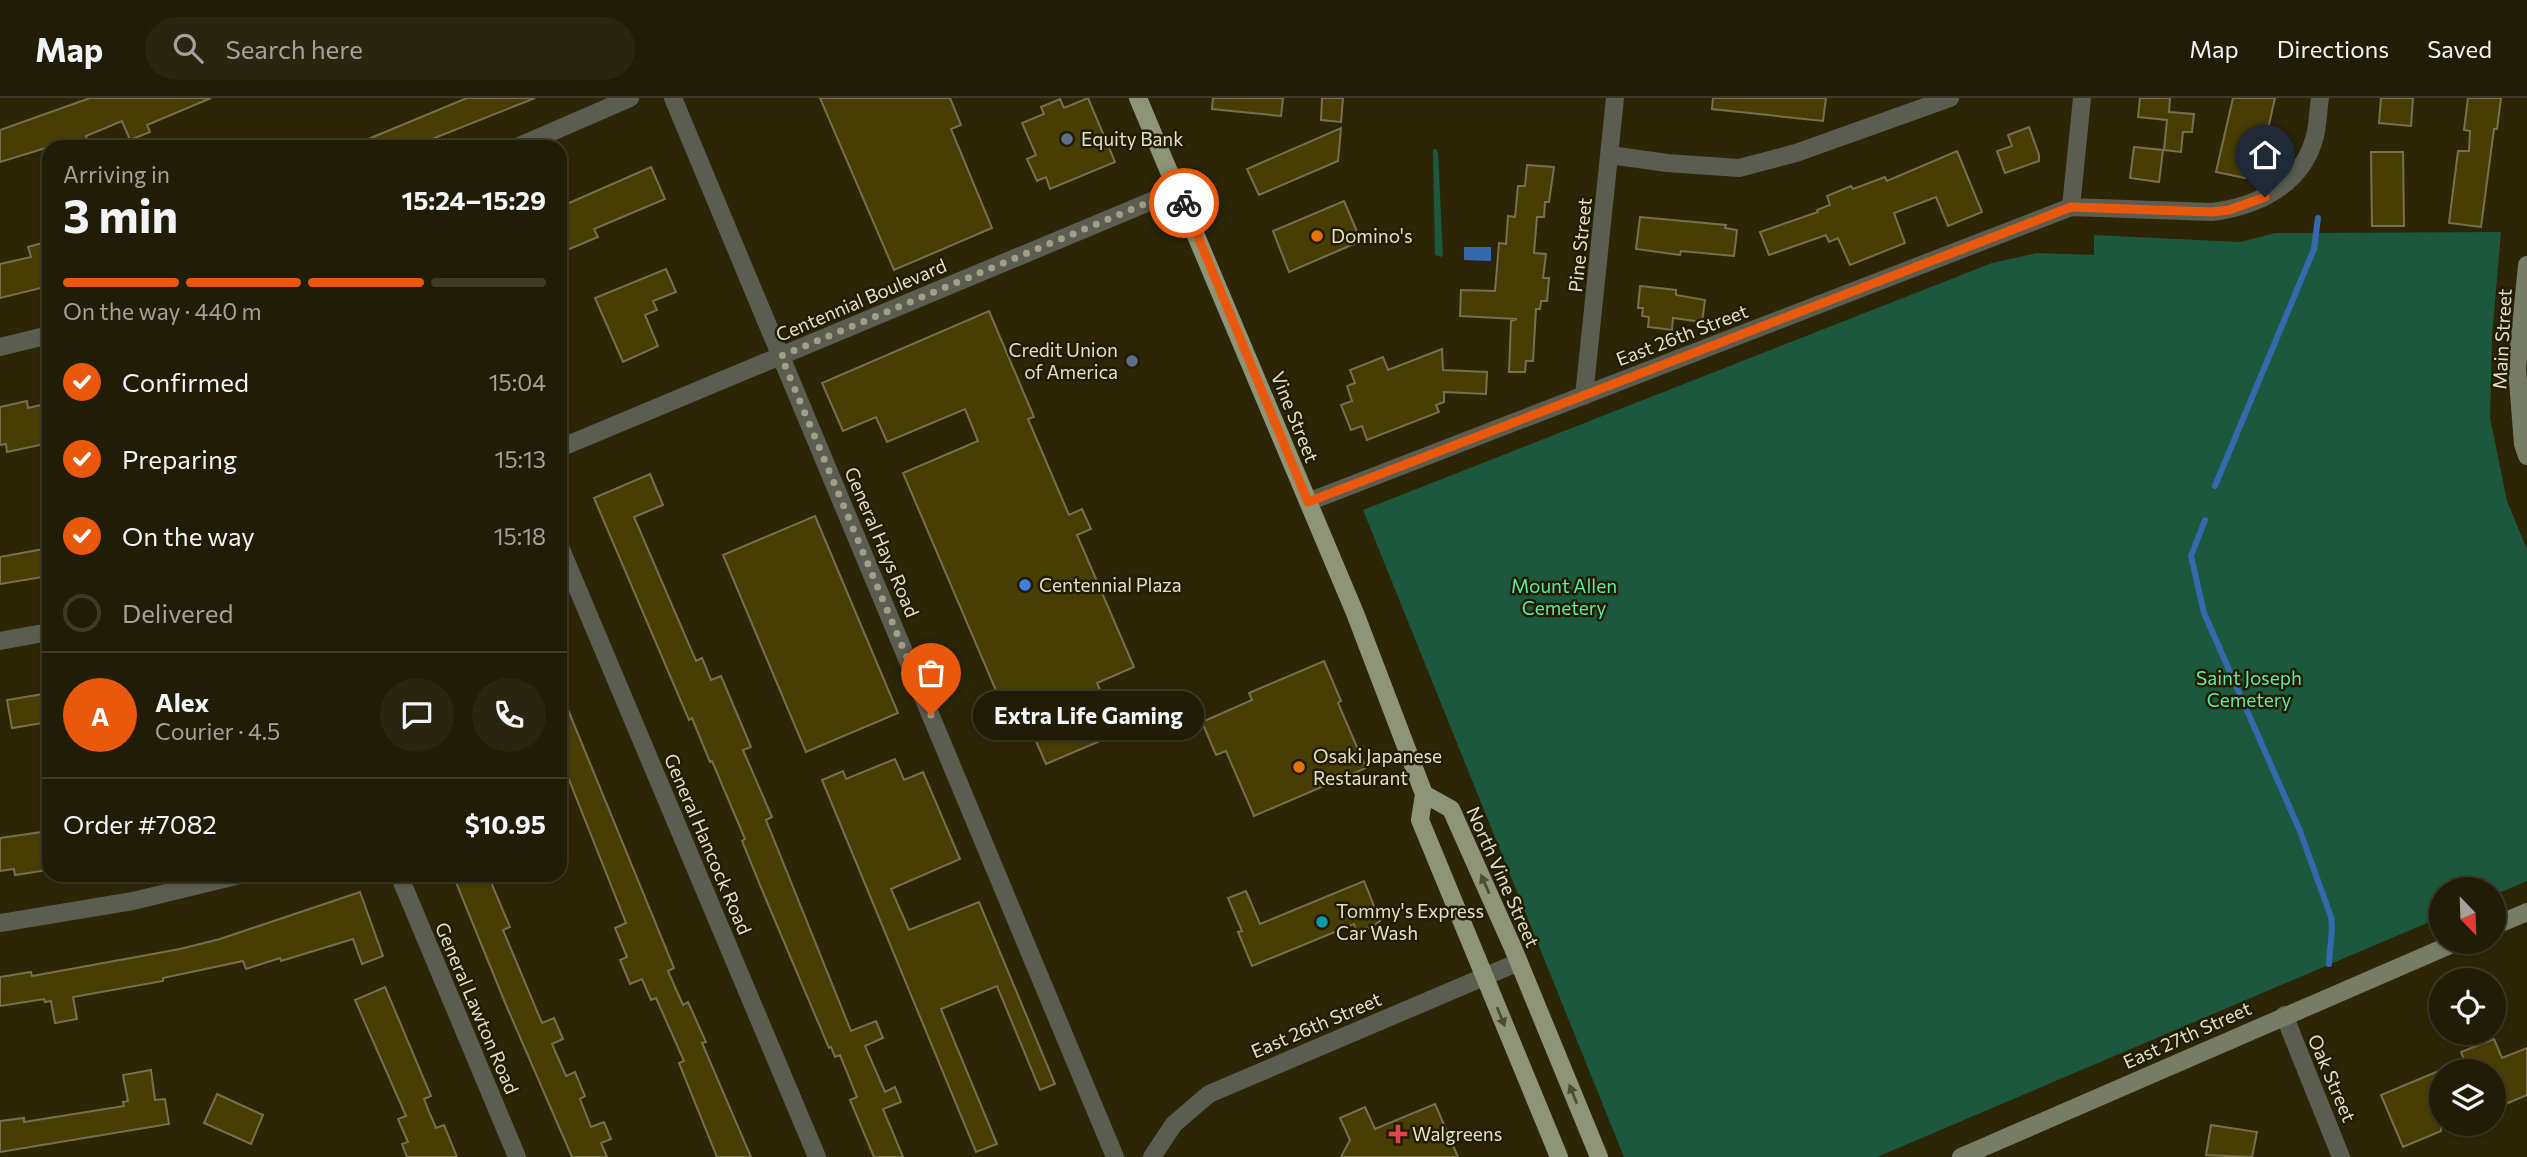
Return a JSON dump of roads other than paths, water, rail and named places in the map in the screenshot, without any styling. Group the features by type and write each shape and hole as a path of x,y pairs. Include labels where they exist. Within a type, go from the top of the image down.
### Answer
{"main road":[{"name":"Vine Street","path":"1138,98 1355,613 1424,793"},
{"name":"Main Street","path":"2527,265 2522,368 2523,444 2527,456"},
{"name":"North Vine Street","path":"1424,793 1451,809 1519,962 1599,1157"},
{"path":"1424,793 1420,820 1559,1157"},
{"path":"2506,921 2527,912"},
{"name":"East 27th Street","path":"1961,1157 2429,954"}],"street":[{"path":"533,140 630,98"},
{"name":"General Hays Road","path":"673,98 1115,1157"},
{"name":"Pine Street","path":"1584,396 1615,98"},
{"path":"1610,155 1667,163 1739,168 1796,153 1950,98"},
{"path":"2082,98 2071,207 2212,212 2229,210 2265,197 2285,185 2301,169 2315,136 2320,98"},
{"name":"Centennial Boulevard","path":"567,445 1178,190"},
{"name":"East 26th Street","path":"1308,502 2071,207"},
{"path":"0,347 42,337"},
{"name":"General Hancock Road","path":"567,564 817,1157"},
{"path":"0,640 42,633"},
{"path":"0,923 133,901 211,882"},
{"name":"General Lawton Road","path":"402,882 517,1157"},
{"name":"East 26th Street","path":"1152,1157 1174,1124 1209,1094 1519,962"},
{"name":"Oak Street","path":"2284,1015 2341,1157"}],"water":[{"path":"1464,247 1491,247 1491,261 1464,260"}],"waterway":[{"path":"2215,486 2314,249 2318,218"},
{"path":"2205,520 2191,556 2204,613 2300,831 2331,917 2329,964"}],"place":[{"name":"Equity Bank","path":"1067,139"},
{"name":"Domino's","path":"1317,236"},
{"name":"Credit Union of America","path":"1132,361"},
{"name":"Centennial Plaza","path":"1025,585"},
{"name":"Extra Life Gaming","path":"931,715"},
{"name":"Osaki Japanese Restaurant","path":"1299,767"},
{"name":"Tommy's Express Car Wash","path":"1322,922"},
{"name":"Walgreens","path":"1398,1134"}],"park label":[{"name":"Mount Allen Cemetery","path":"1564,597"},
{"name":"Saint Joseph Cemetery","path":"2249,689"}]}
